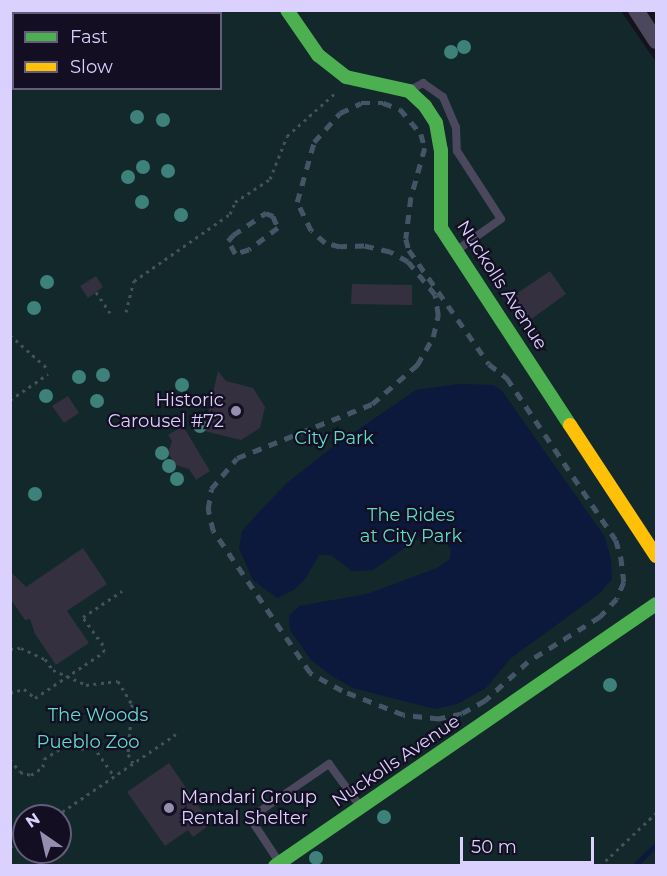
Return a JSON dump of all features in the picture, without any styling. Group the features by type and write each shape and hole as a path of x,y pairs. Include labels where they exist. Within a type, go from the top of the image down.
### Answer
{"street":[{"path":"287,10 318,56 346,77 410,91"},
{"path":"636,10 657,41"},
{"name":"Nuckolls Avenue","path":"410,91 436,123 441,150 438,208 441,228 657,556"},
{"name":"Nuckolls Avenue","path":"277,864 657,604"}],"lane":[{"path":"410,91 423,83 443,97 456,127 457,151 501,219 457,250"},
{"path":"277,864 250,818 329,764 360,807"}],"path":[{"path":"126,312 134,281 230,214 235,202 270,179 287,136 328,102 346,77"},
{"path":"96,292 110,313"},
{"path":"10,335 48,369"},
{"path":"10,400 48,374"},
{"path":"10,693 24,689 35,698 104,652 103,645 83,617 122,591"},
{"path":"10,649 21,648 45,659 67,677 86,685 114,679 118,681 132,704 129,754 133,763"},
{"path":"72,805 176,734"},
{"path":"10,759 20,772 31,775 43,767 44,759 70,743 81,749 93,747 114,776"},
{"path":"600,866 657,813"}],"green space":[{"name":"City Park","path":"11,11 621,11 656,62 656,865 11,865"}],"water":[{"path":"459,384 493,385 502,391 605,537 611,560 612,579 599,594 511,658 486,688 457,704 435,709 353,688 332,676 311,660 290,630 289,616 299,606 367,594 437,568 450,559 451,550 443,537 435,530 426,533 373,570 352,571 331,555 319,555 305,579 294,590 277,598 253,580 239,548 242,531 260,511 287,483 330,449 416,390"}],"building":[{"path":"550,271 566,294 530,320 513,296"},
{"path":"96,276 103,287 88,298 80,286"},
{"path":"352,284 412,285 412,305 351,304"},
{"name":"Historic Carousel #72","path":"218,371 226,381 253,388 265,407 260,428 241,440 204,431"},
{"path":"68,396 79,413 64,423 52,406"},
{"path":"183,426 210,471 196,480 189,469 176,465 168,453 172,441 168,435"},
{"path":"83,548 107,584 67,611 89,643 56,665 35,634 30,619 25,620 10,598 10,571 26,587"},
{"name":"Mandari Group Rental Shelter","path":"169,763 211,824 193,837 188,830 165,846 127,792"}],"waterway":[{"path":"634,866 656,845"}],"railway":[{"path":"361,103 383,103 400,109 421,134 425,148 411,198 406,239 409,250 489,364 507,378 616,540 621,557 624,582 617,599 600,617 528,662 485,701 462,714 439,719 403,715 342,691 310,673 213,531 208,509 211,489 237,458 372,404 417,365 433,337 438,315 435,295 408,262 390,252 364,246 340,247 325,243 311,231 297,202 314,142 340,113 361,103"},
{"path":"266,213 273,216 278,228 249,250 235,254 228,241 233,235 266,213"}],"traffic: fast":[{"path":"287,10 318,55 346,77 409,91 425,106 436,123 441,150 441,228 570,425"},
{"path":"275,866 656,604"}],"traffic: slow":[{"path":"570,425 656,556"}],"place":[{"name":"Historic Carousel #72","path":"236,411"},
{"name":"Mandari Group Rental Shelter","path":"169,808"}],"park label":[{"name":"The Rides at City Park","path":"411,526"},
{"name":"The Woods","path":"98,715"},
{"name":"Pueblo Zoo","path":"88,742"}]}
